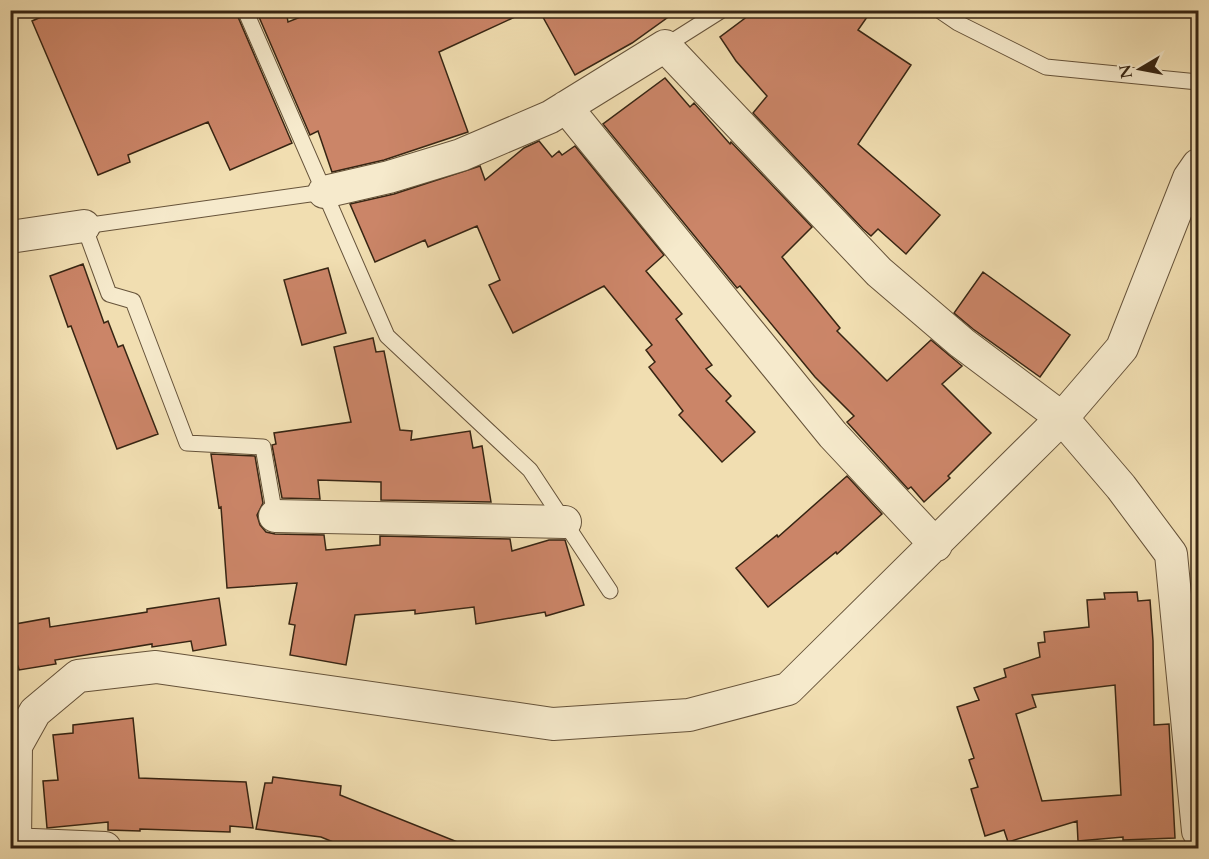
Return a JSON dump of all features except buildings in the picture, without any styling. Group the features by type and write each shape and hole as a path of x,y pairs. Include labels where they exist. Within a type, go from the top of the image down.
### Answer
{"street":[{"path":"324,192 388,177 461,155 550,117 664,46 879,273 962,343 1062,418 1121,487 1171,554 1190,674 1198,831"},
{"path":"566,107 833,435 936,545"},
{"path":"105,849 13,844 16,746 35,712 78,676 156,667 553,724 689,715 788,689 1062,418 1122,348 1189,178 1198,165"},
{"path":"10,237 84,226"},
{"path":"275,516 565,522"}],"lane":[{"path":"245,10 324,192 335,212 387,336 530,470 610,591"},
{"path":"664,46 722,10"},
{"path":"939,10 958,23 1046,68 1198,82"},
{"path":"275,516 263,447 187,443 133,301 109,294 84,226 324,192"}]}
